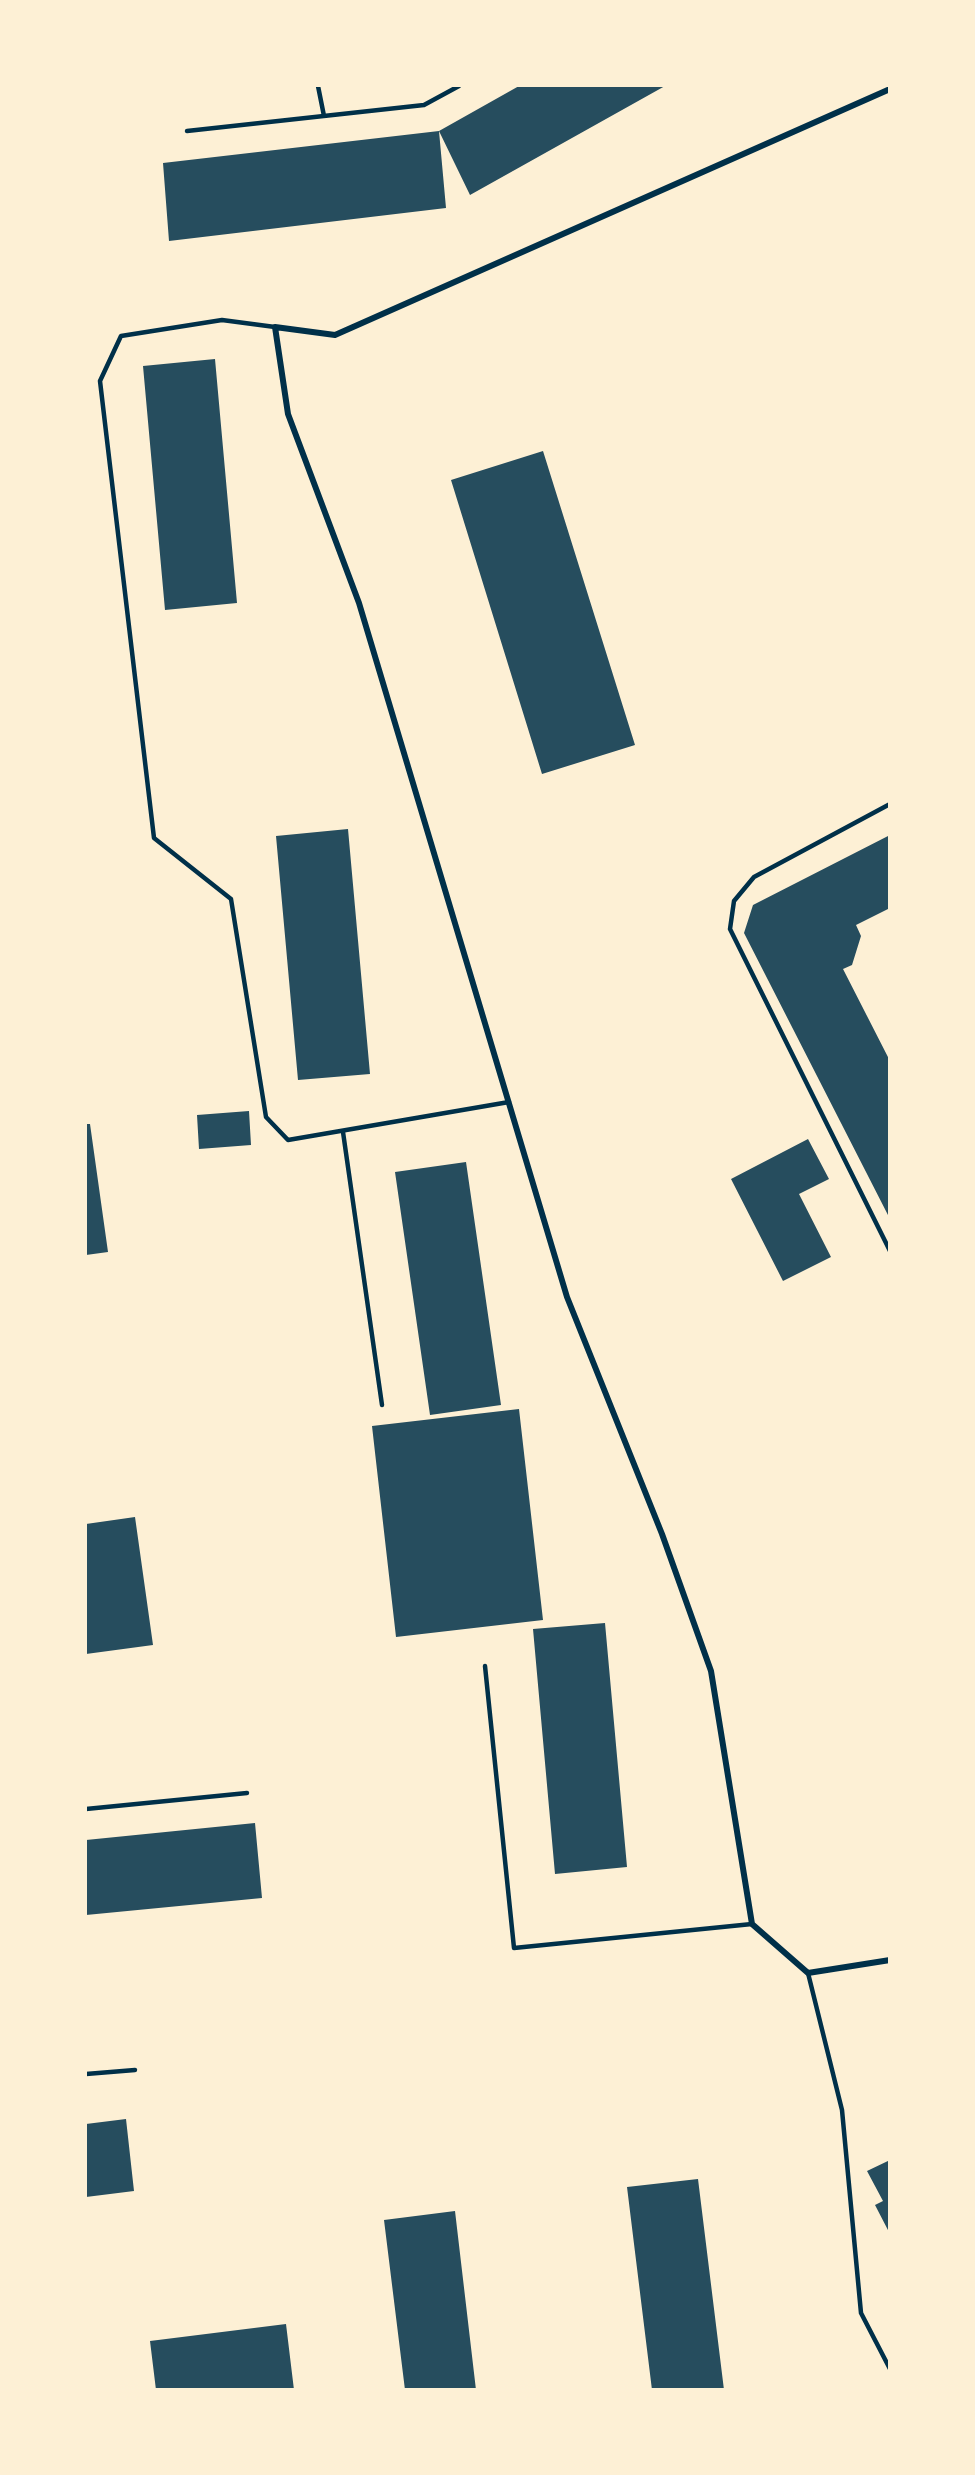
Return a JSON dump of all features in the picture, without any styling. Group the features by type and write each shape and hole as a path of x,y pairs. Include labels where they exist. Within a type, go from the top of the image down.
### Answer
{"street":[{"path":"890,89 334,335 275,327 288,414 359,603 567,1297 662,1534 711,1671 752,1924 808,1973 890,1960"}],"lane":[{"path":"318,86 324,116"},
{"path":"187,131 424,105 459,86"},
{"path":"275,327 222,320 121,336 100,381 154,838 231,899 266,1117 288,1140 509,1102"},
{"path":"890,804 754,877 734,901 730,929 890,1251"},
{"path":"344,1132 382,1405"},
{"path":"485,1666 514,1948 752,1924"},
{"path":"86,1809 247,1793"},
{"path":"808,1973 842,2110 861,2313 890,2369"},
{"path":"86,2074 135,2070"}],"building":[{"path":"519,86 665,86 470,195 439,131"},
{"path":"439,131 446,208 169,241 163,163"},
{"path":"215,359 237,603 165,610 143,366"},
{"path":"543,451 635,745 542,774 451,480"},
{"path":"348,829 370,1074 298,1080 276,836"},
{"path":"890,835 890,908 856,925 861,936 852,965 843,969 890,1061 890,1219 744,933 753,905"},
{"path":"249,1111 251,1145 199,1149 197,1115"},
{"path":"86,1124 90,1124 108,1252 86,1255"},
{"path":"808,1139 829,1179 799,1194 831,1257 783,1281 731,1179"},
{"path":"466,1162 501,1405 430,1415 395,1172"},
{"path":"519,1409 543,1620 396,1637 372,1426"},
{"path":"135,1517 153,1645 86,1654 86,1524"},
{"path":"605,1623 627,1867 555,1874 533,1629"},
{"path":"255,1823 262,1898 86,1915 86,1840"},
{"path":"126,2119 134,2191 86,2197 86,2124"},
{"path":"890,2160 890,2234 875,2205 883,2201 867,2171"},
{"path":"698,2179 724,2390 652,2390 627,2187"},
{"path":"455,2211 476,2390 405,2390 384,2220"},
{"path":"286,2324 294,2390 156,2390 150,2341"}]}
